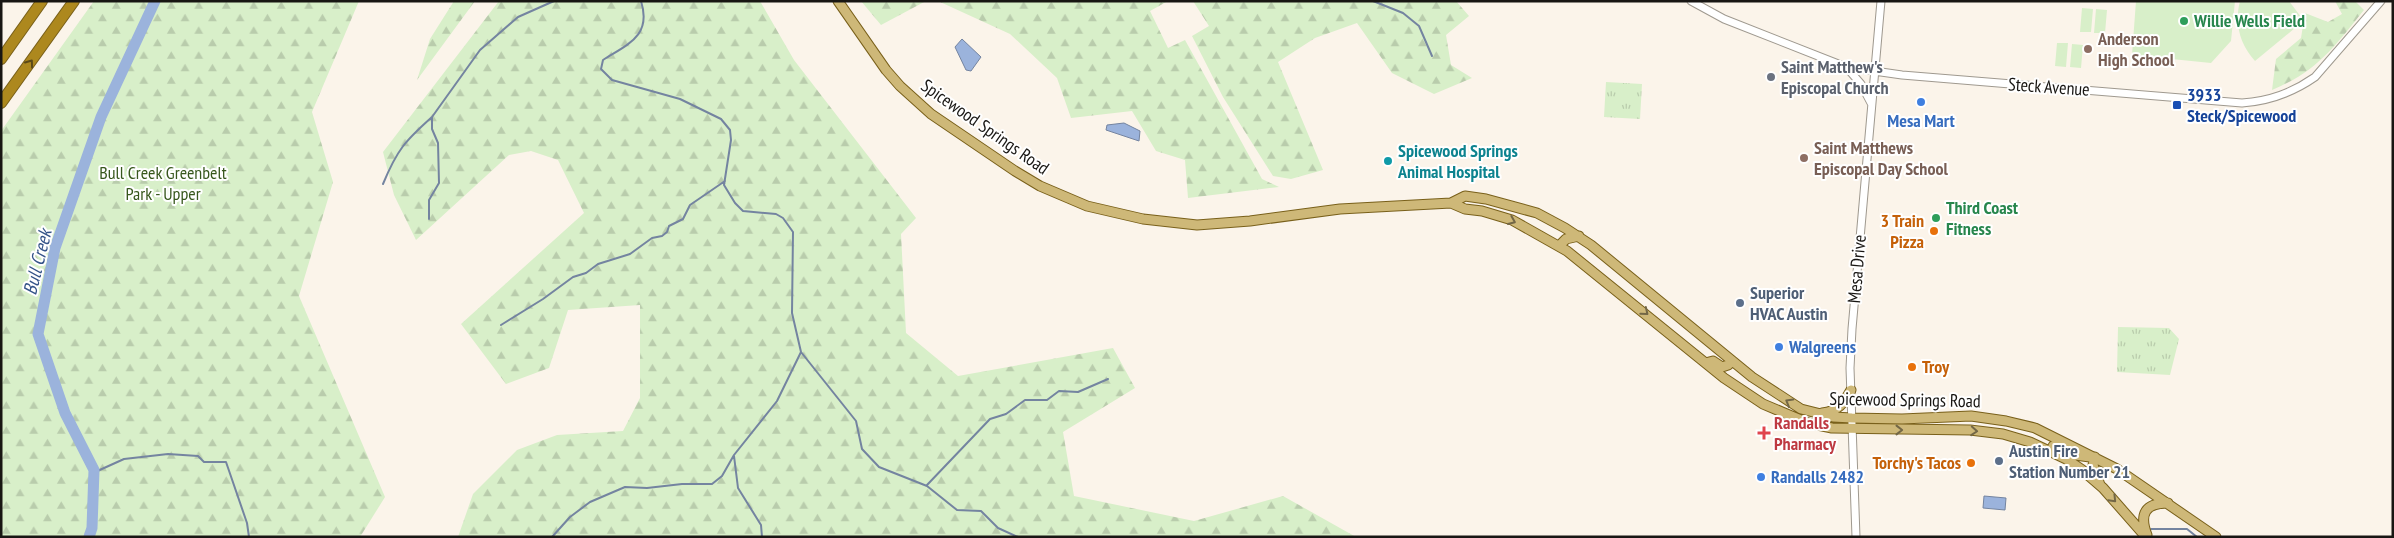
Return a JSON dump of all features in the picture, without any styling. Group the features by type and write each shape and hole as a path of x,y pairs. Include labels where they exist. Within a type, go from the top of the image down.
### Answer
{"highway":[{"path":"1,59 42,1"},
{"path":"1,103 74,1"}],"main road":[{"name":"Spicewood Springs Road","path":"838,1 886,70 900,86 931,114 1040,186 1087,206 1143,219 1197,225 1250,221 1340,209 1451,203 1465,196 1502,203 1537,213 1579,236 1732,361 1789,403 1816,413 1852,418 1902,419 1964,416 1993,418 2034,428 2095,457 2168,503 2216,537"},
{"name":"Spicewood Springs Road","path":"1451,203 1465,209 1482,211 1512,220 1559,246 1580,260 1742,391 1785,414 1814,425 1852,430 1970,430 2003,434 2030,442 2047,449 2081,469 2101,486 2147,537"},
{"path":"1559,246 1566,239 1579,236"},
{"path":"1707,364 1713,361 1725,367 1732,361"},
{"path":"1816,413 1837,409 1851,390"},
{"path":"2030,442 2051,446 2081,457 2095,457"},
{"path":"2081,469 2095,457"},
{"path":"2095,457 2093,465 2101,486"},
{"path":"2147,537 2143,520 2145,512 2156,504 2168,503"}],"street":[{"name":"Steck Avenue","path":"1691,1 1724,18 1846,67 1874,73 2230,102 2256,102 2278,97 2315,77 2381,1"},
{"name":"Mesa Drive","path":"1856,537 1851,390 1852,329 1881,1"},
{"path":"1846,67 1861,84 1872,106"}],"green space":[{"name":"Bull Creek Greenbelt Park - Upper","path":"94,1 359,1 312,112 333,182 299,296 385,497 360,537 1,537 1,131"},
{"path":"454,1 475,1 417,80 430,39"},
{"path":"499,1 760,1 794,60 916,218 901,234 906,333 958,376 1113,348 1135,388 1063,432 1074,496 1194,521 1283,496 1356,537 458,537 473,494 517,450 557,435 623,431 640,398 640,305 568,310 549,368 506,384 461,324 584,213 558,160 531,151 509,155 416,240 394,195 383,152"},
{"path":"861,1 926,1 881,25"},
{"path":"938,1 1168,1 1150,11 1168,48 1185,40 1262,179 1279,187 1188,198 1185,160 1156,151 1132,111 1071,118 1057,78 1010,34"},
{"path":"1193,1 1456,1 1469,16 1446,35 1451,65 1472,78 1434,94 1392,73 1357,23 1315,38 1278,62 1323,170 1291,179 1273,176 1223,97 1192,36 1209,26"},
{"name":"Willie Wells Field","path":"2136,1 2235,1 2231,41 2211,63 2132,55"},
{"path":"2240,1 2289,1 2301,17 2301,23 2255,61 2245,48 2238,26"},
{"path":"2335,1 2355,1 2364,10 2324,57 2302,75 2272,90 2276,59 2301,38 2305,13 2328,22 2342,14"},
{"path":"2082,8 2093,9 2091,32 2080,32"},
{"path":"2096,9 2107,10 2105,33 2094,33"},
{"path":"2057,43 2068,43 2066,67 2055,66"},
{"path":"2072,44 2083,45 2081,68 2070,67"},
{"path":"1606,82 1642,84 1640,119 1604,117"},
{"path":"2118,327 2169,328 2179,339 2170,375 2117,372"}],"water":[{"path":"962,39 981,57 971,71 966,70 955,47"},
{"path":"1124,123 1140,131 1139,141 1106,130 1107,125"},
{"path":"1984,496 2006,498 2005,510 1983,508"}],"waterway":[{"name":"Bull Creek","path":"89,537 92,528 94,470 65,413 38,334 55,248 101,117 155,1"},
{"path":"429,219 429,200 439,183 438,143 432,129 432,117 480,50 518,17 554,1"},
{"path":"641,1 644,13 643,23 636,38 603,60 601,69 612,80 680,99 721,119 730,130 731,140 724,185 735,203 743,211 776,214 783,218 793,232 792,313 801,352 856,421 862,449 879,467 927,486 957,510 981,511 998,528 1018,537"},
{"path":"1373,1 1403,13 1419,26 1432,56"},
{"path":"383,184 403,147 432,117"},
{"path":"501,325 543,299 573,277 586,273 598,264 630,254 652,238 662,236 667,232 669,226 683,219 690,205 725,181"},
{"path":"552,537 570,517 590,502 625,487 647,488 682,484 712,484 722,476 734,455 777,401 801,352"},
{"path":"927,485 990,419 1006,414 1025,400 1047,400 1059,391 1078,392 1108,379"},
{"path":"93,473 124,459 168,454 198,456 204,462 226,462 247,523 249,537"},
{"path":"734,456 738,488 761,525 762,537"},
{"path":"2151,529 2187,529 2197,537"}],"place":[{"name":"Willie Wells Field","path":"2184,21"},
{"name":"Anderson High School","path":"2088,49"},
{"name":"Saint Matthew's Episcopal Church","path":"1771,77"},
{"name":"Mesa Mart","path":"1921,102"},
{"name":"3933 Steck/Spicewood","path":"2177,105"},
{"name":"Saint Matthews Episcopal Day School","path":"1804,158"},
{"name":"Spicewood Springs Animal Hospital","path":"1388,161"},
{"name":"Third Coast Fitness","path":"1936,218"},
{"name":"3 Train Pizza","path":"1934,231"},
{"name":"Superior HVAC Austin","path":"1740,303"},
{"name":"Walgreens","path":"1779,347"},
{"name":"Troy","path":"1912,367"},
{"name":"Randalls Pharmacy","path":"1764,433"},
{"name":"Austin Fire Station Number 21","path":"1999,461"},
{"name":"Torchy's Tacos","path":"1971,463"},
{"name":"Randalls 2482","path":"1761,477"}]}
